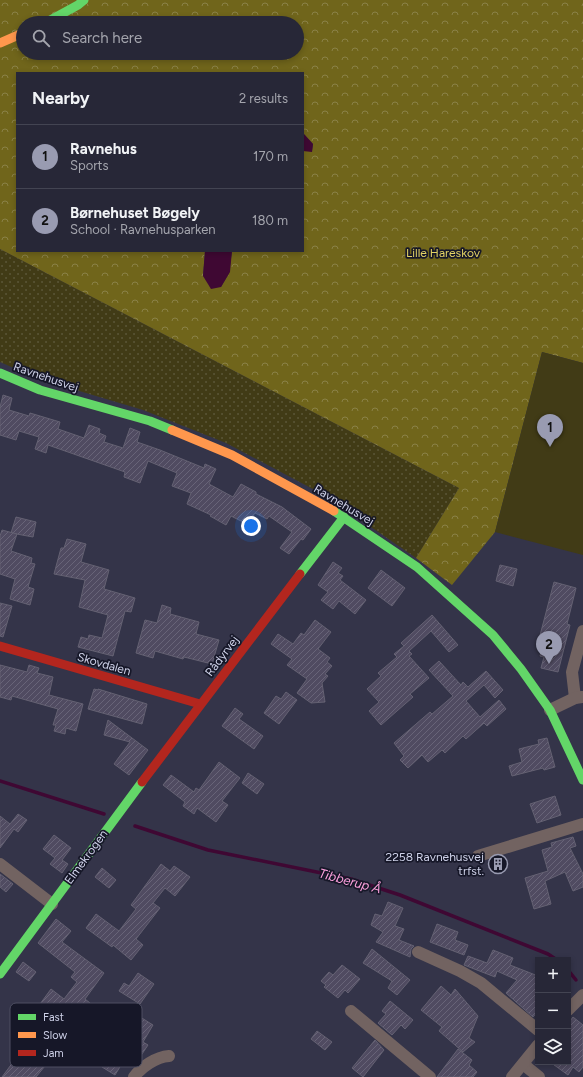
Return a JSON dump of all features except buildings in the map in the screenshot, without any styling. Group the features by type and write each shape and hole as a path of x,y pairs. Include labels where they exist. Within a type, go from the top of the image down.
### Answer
{"street":[{"path":"58,16 84,0"},
{"path":"0,43 16,36"},
{"name":"Ravnehusvej","path":"0,373 40,390 150,421 232,455 344,517 417,567 493,635 521,669 550,710 583,780"},
{"name":"Rådyrvej","path":"120,811 200,704 344,517"},
{"path":"550,710 579,698 572,672 583,631"},
{"name":"Skovdalen","path":"0,646 200,704"},
{"name":"Elmekrogen","path":"0,974 120,811"},
{"path":"478,856 583,824"},
{"path":"0,864 52,904"},
{"path":"418,952 460,971 481,983 537,1029"},
{"path":"571,1007 583,995"},
{"path":"351,1011 430,1077"},
{"path":"512,1077 535,1049"},
{"path":"134,1077 146,1066 163,1057 169,1056"},
{"path":"523,1064 539,1077"}],"shaded area":[{"path":"304,134 313,144 312,152 304,151"},
{"path":"0,249 459,488 416,558 326,496 226,443 143,410 39,379 0,362"},
{"path":"205,252 232,252 230,272 221,287 211,289 203,276"},
{"path":"542,352 583,363 583,555 495,532"}],"green space":[{"name":"Lille Hareskov","path":"0,0 583,0 583,363 542,352 495,532 452,585 416,558 459,488 0,249"}],"waterway":[{"name":"Tibberup Å","path":"0,781 104,814"},
{"name":"Tibberup Å","path":"135,826 208,850 351,879 400,895 552,957"},
{"name":"Tibberup Å","path":"571,974 576,980"}],"traffic: fast":[{"path":"58,16 84,0"},
{"path":"0,373 40,390 150,421 172,430"},
{"path":"334,511 417,567 493,635 521,669 550,710 583,780"},
{"path":"300,574 344,517"},
{"path":"0,974 142,782"}],"traffic: slow":[{"path":"0,43 16,36"},
{"path":"172,430 232,455 334,511"}],"traffic: jam":[{"path":"142,782 300,574"},
{"path":"0,646 200,704"}],"place":[{"name":"Ravnehus","path":"550,447"},
{"name":"Børnehuset Bøgely","path":"549,664"},
{"name":"2258 Ravnehusvej trfst.","path":"498,864"}]}
